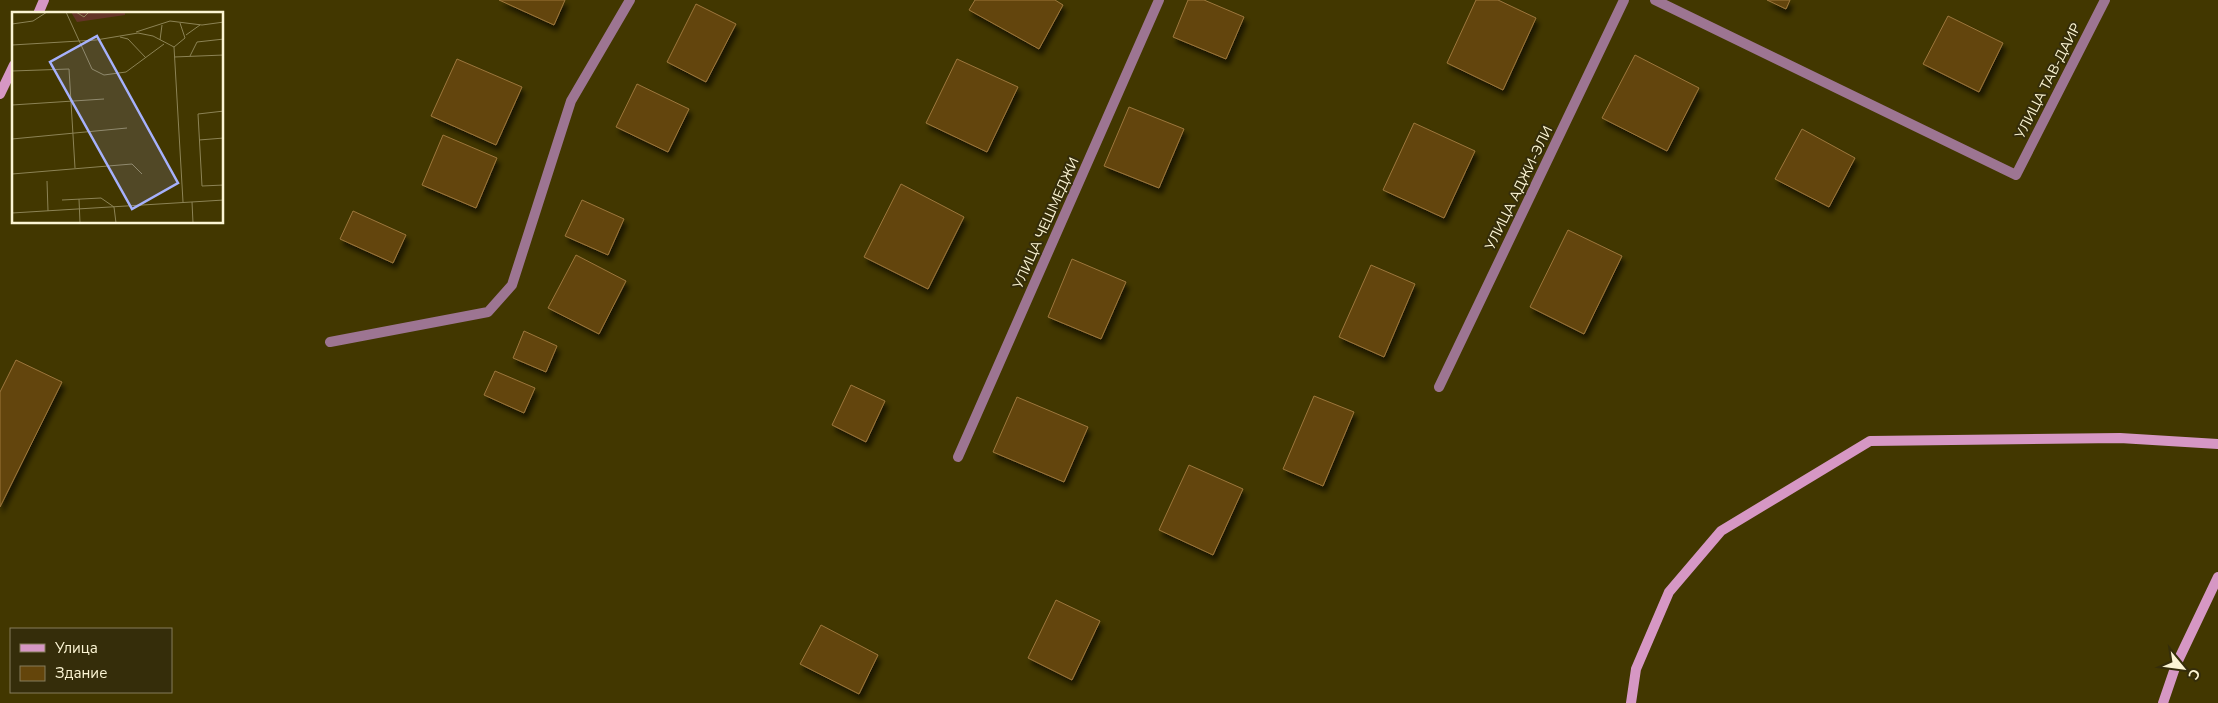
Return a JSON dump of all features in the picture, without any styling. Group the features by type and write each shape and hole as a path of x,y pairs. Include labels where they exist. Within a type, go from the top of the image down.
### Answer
{"street":[{"path":"39,12 44,0"},
{"path":"330,342 488,312 512,285 571,101 630,0"},
{"name":"УЛИЦА ЧЕШМЕДЖИ","path":"958,458 1159,0"},
{"name":"УЛИЦА АДЖИ-ЭЛИ","path":"1439,387 1624,0"},
{"name":"УЛИЦА ТАВ-ДАИР","path":"1655,0 2016,175 2105,0"},
{"path":"0,94 12,69"},
{"path":"1631,703 1636,669 1669,592 1721,531 1870,441 2120,438 2218,444"},
{"path":"2163,703 2176,665 2218,577"}],"building":[{"path":"499,0 565,0 554,25"},
{"path":"975,0 1055,0 1063,5 1039,49 969,10"},
{"path":"1188,0 1204,0 1244,17 1226,59 1173,37"},
{"path":"1476,0 1498,0 1536,18 1503,90 1447,63"},
{"path":"1767,0 1790,0 1786,9"},
{"path":"696,4 736,24 706,82 667,62"},
{"path":"1948,16 2003,43 1979,92 1923,64"},
{"path":"1635,55 1699,88 1667,151 1602,118"},
{"path":"457,59 522,87 496,145 431,116"},
{"path":"957,59 1018,87 987,152 926,123"},
{"path":"637,84 689,109 668,152 616,127"},
{"path":"1129,107 1184,129 1159,188 1104,166"},
{"path":"1414,123 1475,151 1444,218 1383,190"},
{"path":"1802,129 1855,158 1829,207 1775,179"},
{"path":"443,135 497,158 476,208 422,185"},
{"path":"901,184 964,217 928,289 864,257"},
{"path":"582,200 624,219 608,255 565,236"},
{"path":"353,211 406,235 393,263 340,239"},
{"path":"1568,230 1622,256 1584,334 1530,307"},
{"path":"576,255 626,281 599,334 548,308"},
{"path":"1072,259 1126,282 1101,339 1048,317"},
{"path":"1371,265 1415,284 1384,357 1339,337"},
{"path":"524,331 557,346 546,372 513,358"},
{"path":"16,360 62,382 0,507 0,392"},
{"path":"495,371 535,388 524,413 484,395"},
{"path":"851,385 885,401 866,442 832,425"},
{"path":"1314,396 1354,412 1323,486 1283,469"},
{"path":"1017,397 1088,427 1064,482 993,452"},
{"path":"1189,465 1243,489 1213,555 1159,530"},
{"path":"1056,600 1100,621 1072,680 1028,658"},
{"path":"821,625 878,655 859,694 800,664"}]}
